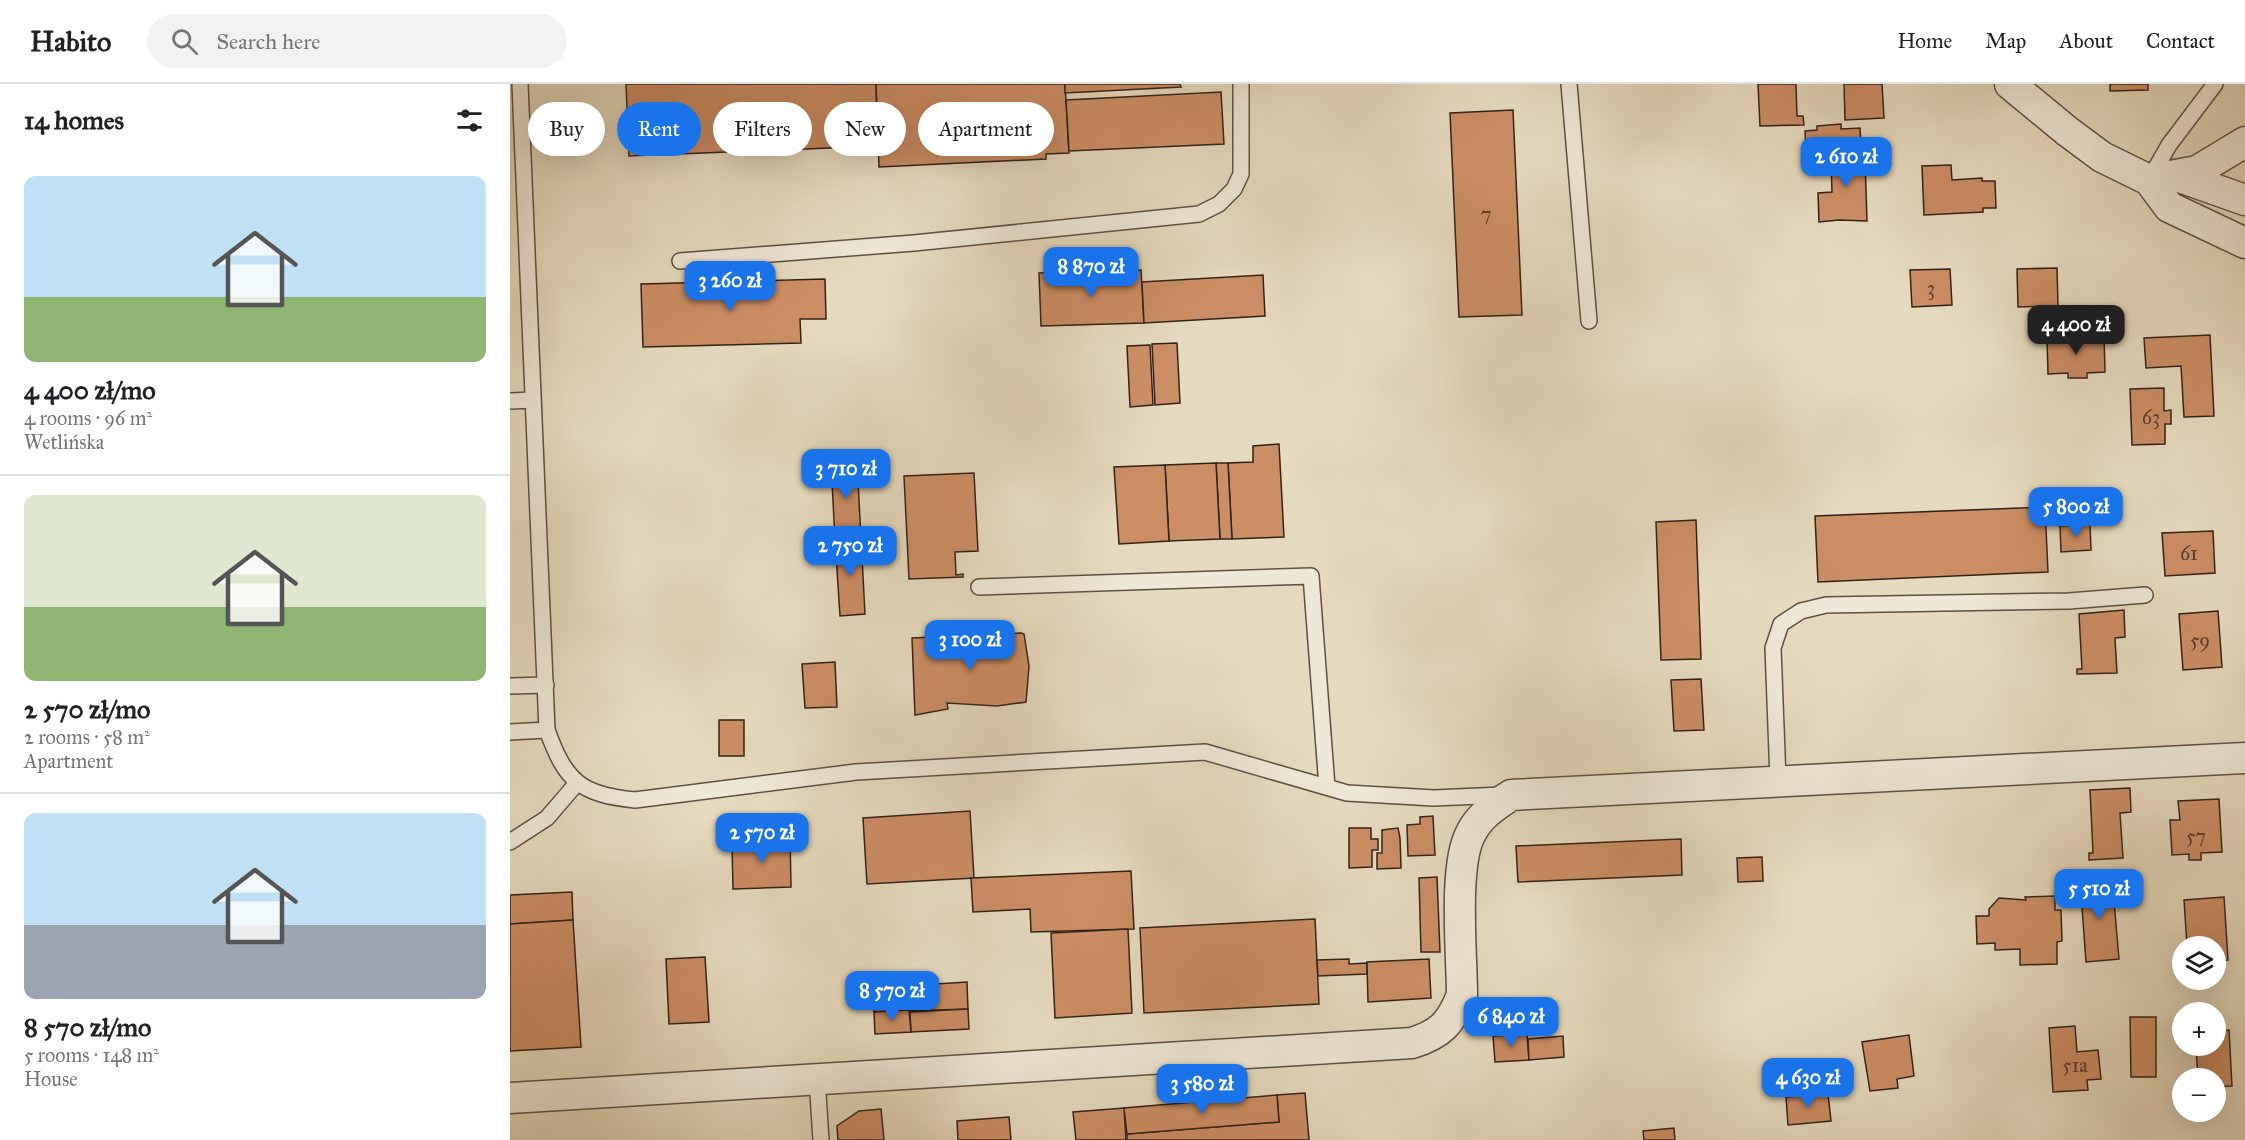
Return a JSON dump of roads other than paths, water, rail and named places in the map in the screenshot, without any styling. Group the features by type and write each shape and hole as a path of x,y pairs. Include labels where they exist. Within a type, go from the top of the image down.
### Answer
{"street":[{"path":"2010,84 2102,157 2163,178 2245,200"},
{"path":"2163,178 2197,171 2245,142"},
{"path":"2163,178 2169,207 2245,243"},
{"path":"510,1098 1412,1043 1428,1038 1444,1027 1455,1012 1462,995 1461,869 1470,834 1484,814 1510,795 2245,758"}],"lane":[{"path":"520,84 547,730 557,756 577,783 605,797 635,800 856,772 1204,752 1347,793 1434,798 1510,795"},
{"path":"680,261 914,243 1199,214 1219,204 1234,189 1241,174 1241,84"},
{"path":"1569,84 1589,321"},
{"path":"2163,178 2169,145 2215,84"},
{"path":"510,401 533,400"},
{"path":"980,587 1311,576 1327,787"},
{"path":"1778,780 1773,648 1782,624 1801,611 1826,605 2069,601 2145,595"},
{"path":"510,686 546,685"},
{"path":"510,732 547,730"},
{"path":"510,842 547,818 577,783"},
{"path":"817,1079 821,1140"}]}
